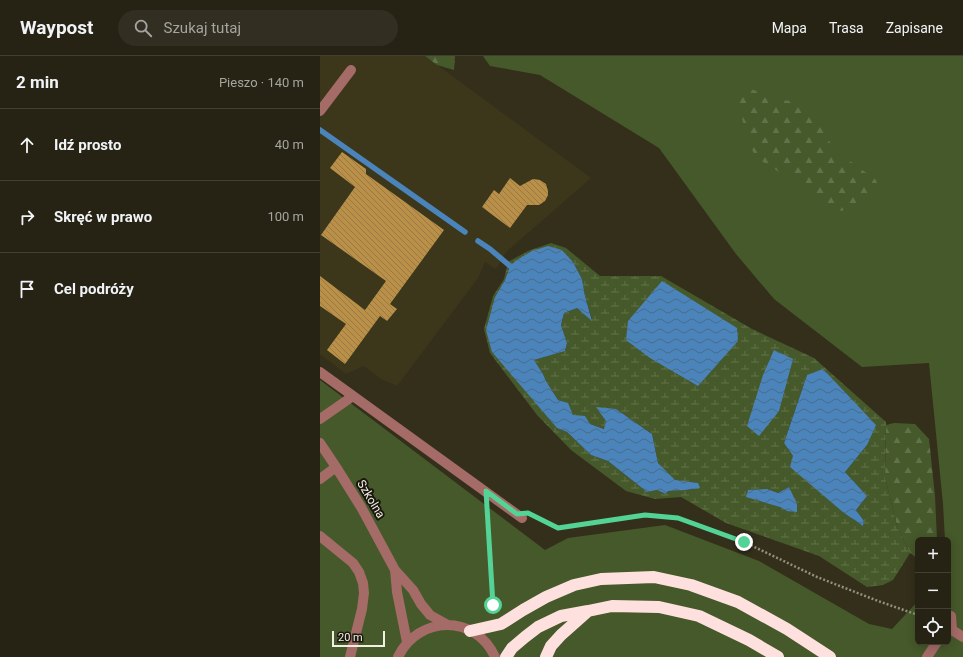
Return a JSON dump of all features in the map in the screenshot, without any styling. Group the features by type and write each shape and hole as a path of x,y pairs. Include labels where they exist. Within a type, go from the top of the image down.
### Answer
{"highway":[{"path":"470,631 501,624 540,600 574,585 601,579 654,577 692,584 738,602 787,629 830,657"},
{"path":"506,657 517,643 538,627 561,616 612,606 659,607 699,616 749,640 778,657"},
{"path":"546,657 551,646 561,635 588,611"}],"street":[{"path":"320,111 351,70"},
{"path":"320,372 519,516"},
{"path":"320,419 353,396"},
{"name":"Szkolna","path":"320,443 361,507 395,570 413,590 421,604 430,615 448,625"},
{"path":"320,479 336,467"},
{"path":"320,536 353,563 364,583 362,609 350,657"},
{"name":"Szkolna","path":"395,570 397,592 407,642"},
{"name":"Szkolna","path":"398,657 407,642 421,631 448,625 470,631 477,635 489,646 495,657"},
{"path":"951,631 963,637"},
{"path":"928,657 935,645"}],"path":[{"path":"486,491 493,605 504,622"},
{"path":"519,516 528,513 558,528 645,515 678,518 744,542 817,577 915,614"}],"shaded area":[{"path":"320,56 425,56 591,178 507,251 496,269 485,262 478,278 397,386 381,379 364,366 346,374 320,354"}],"green space":[{"path":"425,56 455,56 454,70 437,65"},
{"path":"483,56 963,56 963,657 320,657 320,380 545,550 568,538 665,525 759,561 869,624 892,629 915,604 915,645 951,645 951,537 945,537 929,363 862,367 774,299 736,254 659,148 540,75 490,66"},
{"path":"742,87 754,90 771,99 791,101 819,120 825,135 835,150 876,180 880,193 866,203 841,211 757,158 746,140 738,94"},
{"path":"551,243 566,248 600,276 661,276 752,329 814,358 886,422 885,477 897,526 910,553 893,580 883,585 867,587 819,556 726,523 681,497 655,499 626,491 571,450 537,415 490,353 484,329 493,296 504,279 508,262 528,251","holes":["562,250 573,262 582,279 592,320 577,308 564,313 561,325 567,343 565,351 534,360 558,400 567,403 573,415 590,424 605,429 606,421 616,409 652,434 658,463 675,481 698,483 694,489 668,491 666,494 657,490 647,492 608,461 591,455 567,432 557,428 495,297 505,280 510,266","628,321 738,341 721,359","807,375 867,445 845,472 867,496 856,510 864,521 863,526 844,513 793,456 784,443","789,487 787,511 780,507 767,489 778,493"]},
{"path":"894,423 915,424 929,439 935,496 937,537 915,537 915,557 910,553 897,526 885,477 886,425"}],"water":[{"path":"548,246 562,250 573,262 582,279 592,321 577,308 564,313 561,325 567,343 565,351 534,360 546,381 558,400 568,403 573,415 585,416 590,424 604,429 606,421 596,407 616,409 652,434 658,463 675,480 698,483 700,488 668,491 666,494 657,490 647,492 608,461 591,455 567,432 557,428 492,352 486,330 495,297 505,280 510,266 532,251"},
{"path":"662,281 737,328 738,341 698,386 650,358 626,340 628,321"},
{"path":"774,350 793,359 779,411 759,436 747,426 763,375"},
{"path":"823,369 876,425 867,445 845,472 867,496 856,510 864,521 863,526 844,513 790,467 793,456 784,443 807,375"},
{"path":"789,487 797,504 797,512 787,511 780,507 746,497 748,490 767,489 778,493"}],"building":[{"path":"342,152 366,169 366,174 444,230 390,304 397,309 387,321 380,316 345,364 327,350 346,324 320,306 320,276 365,310 386,281 321,235 355,187 330,168"},
{"path":"510,178 520,186 533,179 540,180 546,184 548,195 545,201 539,205 527,205 510,228 482,207 494,190 499,194"}],"waterway":[{"path":"320,130 465,232"},
{"path":"478,241 510,266"}],"route":[{"path":"493,605 486,491 517,514 528,513 558,528 645,515 678,518 744,542"}]}
